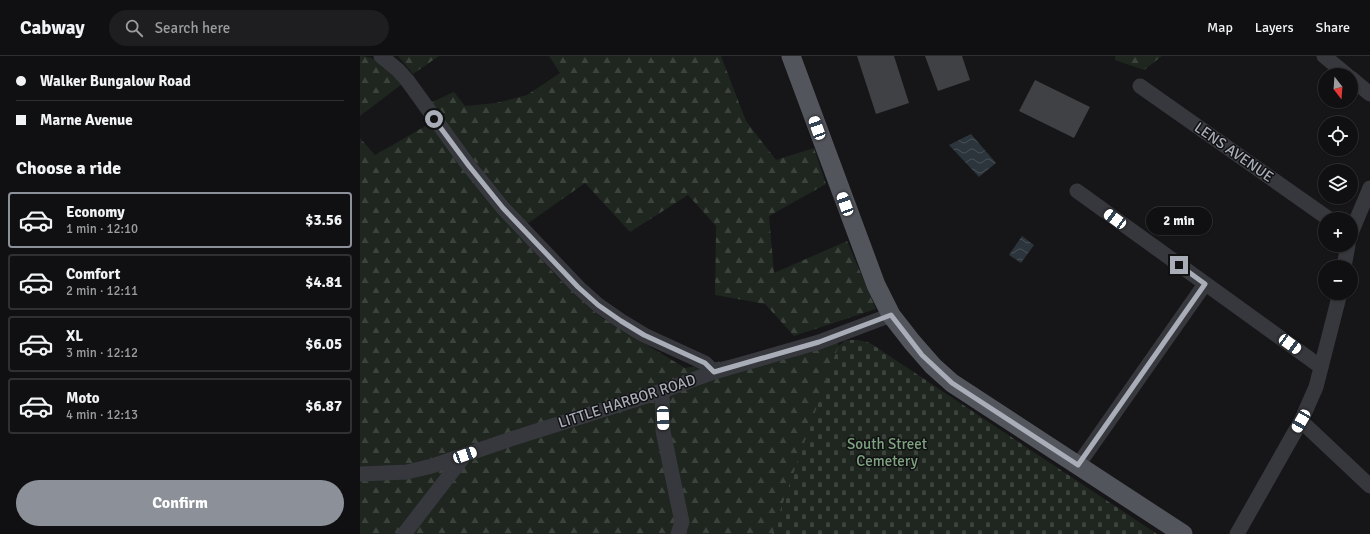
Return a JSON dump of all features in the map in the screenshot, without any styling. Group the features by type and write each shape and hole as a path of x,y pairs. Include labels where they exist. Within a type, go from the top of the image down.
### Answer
{"main road":[{"path":"791,56 876,285 891,315 922,355 952,383 1183,534"}],"street":[{"path":"381,56 398,70 407,80 469,166 503,208 578,287 598,305 621,321 644,335 705,363 714,372"},
{"path":"1324,56 1339,68"},
{"path":"1358,84 1370,94"},
{"name":"LENS AVENUE","path":"1140,86 1319,212"},
{"path":"1358,216 1370,188"},
{"path":"1077,192 1321,367"},
{"path":"1078,465 1205,284"},
{"path":"1237,534 1301,421 1316,387 1338,300"},
{"name":"LITTLE HARBOR ROAD","path":"360,474 407,472 432,466 518,436 662,391 714,372 819,342 891,315"},
{"path":"662,391 663,431 682,522 678,534"},
{"path":"1301,421 1370,486"},
{"path":"404,534 465,455"}],"green space":[{"path":"360,56 373,58 379,61 402,84 360,116"},
{"path":"398,56 439,56 413,74"},
{"path":"549,56 721,56 746,121 776,160 814,148 826,184 769,216 774,273 847,241 876,309 794,336 765,304 715,295 716,226 688,195 630,232 585,183 527,224 475,163 432,102 454,92 465,106 496,103 527,95 560,73"},
{"path":"1115,56 1162,56 1144,70 1115,60"},
{"path":"429,124 497,210 558,278 598,315 685,368 837,340 845,366 781,534 360,534 360,138 375,155"},
{"name":"South Street Cemetery","path":"845,340 858,340 870,343 1157,534 772,534 838,347"}],"water":[{"path":"971,134 996,163 979,177 949,145"},
{"path":"1022,236 1034,245 1021,263 1009,255"}],"building":[{"path":"857,56 894,56 909,103 876,114"},
{"path":"925,56 962,56 970,80 938,91"},
{"path":"1035,80 1090,107 1074,138 1019,111"}],"route":[{"path":"434,119 503,208 568,277 598,305 644,335 684,352 705,363 714,372 819,342 891,315 922,355 952,383 1078,465 1205,284 1179,265"}]}
